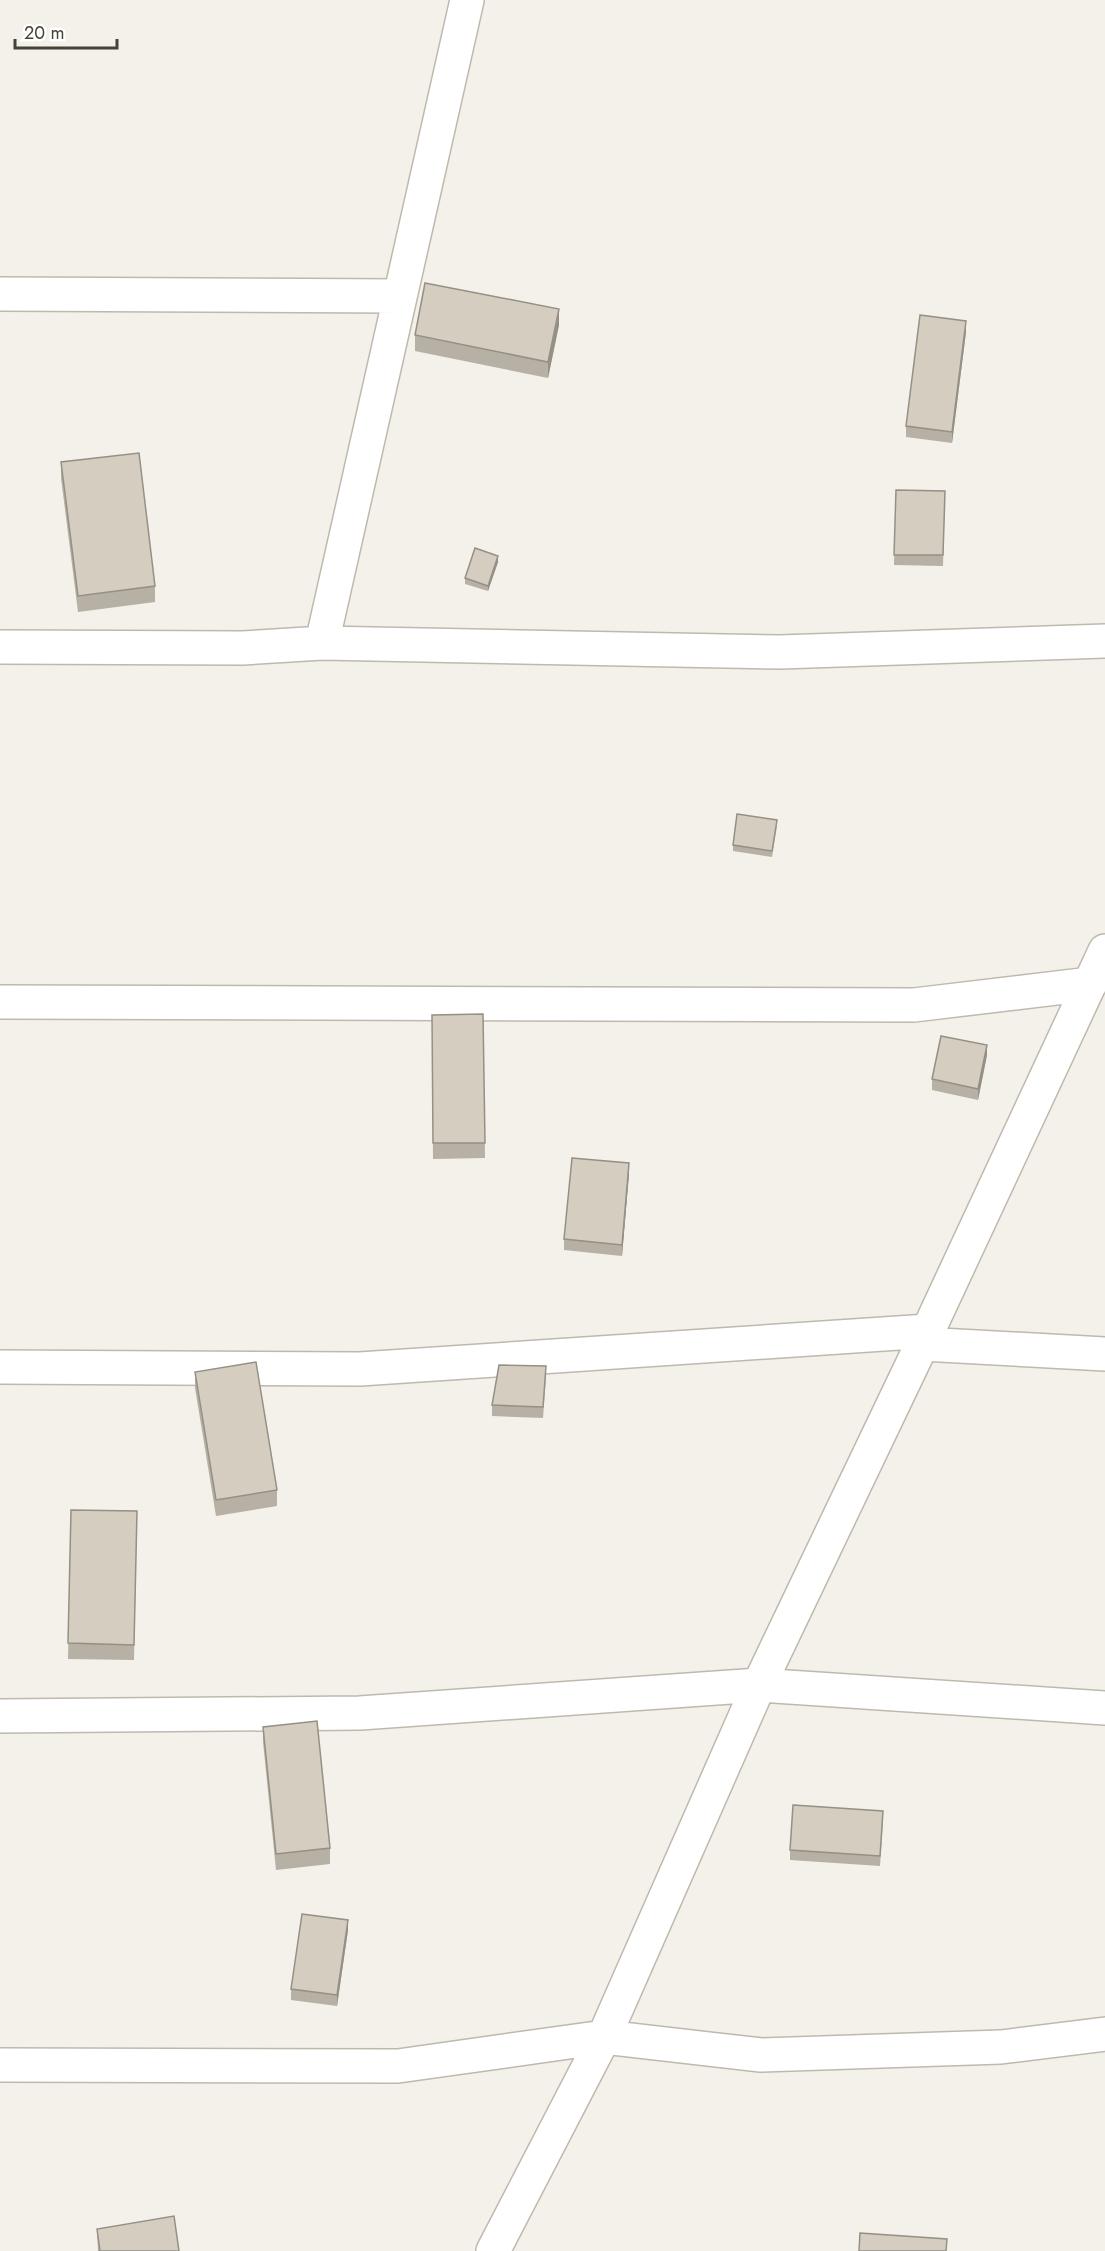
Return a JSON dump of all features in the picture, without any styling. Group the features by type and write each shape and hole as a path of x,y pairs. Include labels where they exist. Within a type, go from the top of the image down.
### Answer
{"street":[{"path":"322,643 467,0"},
{"path":"0,294 400,296"},
{"path":"0,647 243,648 322,643 780,652 1105,641"},
{"path":"494,2251 604,2037 759,1685 1105,951"},
{"path":"0,1002 914,1005 1089,984"},
{"path":"0,1367 360,1369 925,1337 1105,1354"},
{"path":"0,1716 360,1713 759,1685 1105,1708"},
{"path":"0,2065 398,2066 604,2037 761,2055 1001,2047 1105,2034"}],"building":[{"path":"425,283 559,309 548,362 415,335"},
{"path":"920,315 966,321 952,432 906,426"},
{"path":"139,453 155,586 78,596 61,462"},
{"path":"896,490 945,491 943,555 894,555"},
{"path":"475,548 498,556 488,586 465,578"},
{"path":"737,814 777,820 772,851 733,845"},
{"path":"483,1014 485,1143 433,1143 432,1015"},
{"path":"941,1036 987,1045 978,1089 932,1079"},
{"path":"572,1158 629,1163 622,1245 564,1239"},
{"path":"256,1362 277,1490 216,1500 195,1372"},
{"path":"499,1365 546,1366 543,1407 492,1405"},
{"path":"71,1510 137,1511 134,1645 68,1643"},
{"path":"317,1721 330,1848 276,1854 263,1727"},
{"path":"793,1805 883,1811 880,1856 790,1850"},
{"path":"302,1914 348,1920 337,1995 291,1989"},
{"path":"174,2216 179,2251 100,2251 97,2229"},
{"path":"860,2233 947,2239 946,2251 859,2251"}]}
